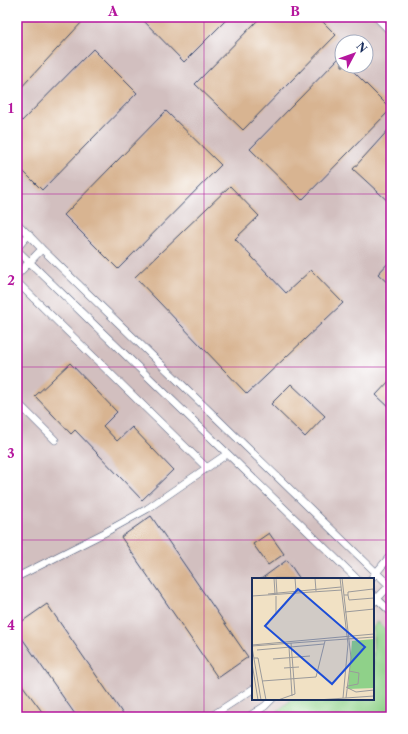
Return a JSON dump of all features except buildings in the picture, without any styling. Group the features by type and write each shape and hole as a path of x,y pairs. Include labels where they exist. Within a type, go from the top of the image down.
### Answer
{"lane":[{"path":"376,17 391,32"},
{"path":"17,223 374,576 390,585 374,599 391,612"},
{"path":"28,234 17,249 356,578"},
{"path":"17,275 42,249"},
{"path":"17,282 207,468"},
{"path":"17,402 55,440"},
{"path":"17,577 104,533 147,509 227,454"},
{"path":"374,576 391,555"},
{"path":"210,717 252,689"},
{"path":"248,717 265,706 271,700"}],"shaded area":[{"path":"17,17 391,17 391,717 17,717"}],"green space":[{"path":"378,622 391,635 391,717 271,717 291,700 374,700 374,626"}]}
